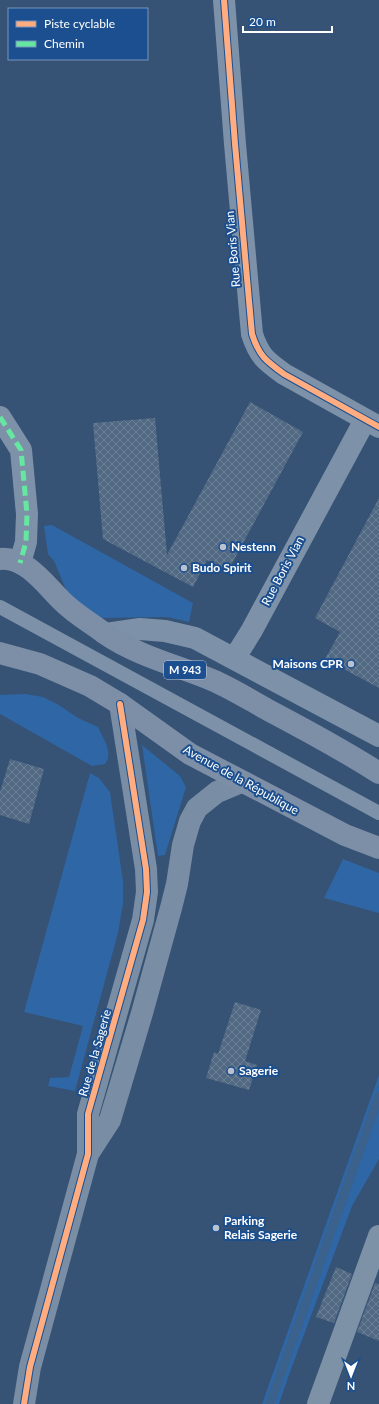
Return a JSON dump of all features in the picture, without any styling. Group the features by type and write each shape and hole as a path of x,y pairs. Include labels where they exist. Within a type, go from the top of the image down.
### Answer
{"highway":[{"path":"318,1404 379,1236"}],"main road":[{"name":"M 943","path":"10,561 42,580 63,603 106,634 133,650 213,680 342,749 379,773"},
{"name":"Avenue de la République","path":"0,653 40,664 90,686 120,704 190,754 345,836 379,848"}],"street":[{"name":"Rue Boris Vian","path":"224,0 252,334 255,345 260,354 270,364 284,374 372,423 234,659"},
{"path":"0,417 21,450 27,514 26,542 10,561"},
{"path":"106,634 140,629 165,630 195,638 379,736"},
{"name":"Rue de la Sagerie","path":"24,1404 30,1367 88,1154 88,1114 144,920 146,869 120,704"},
{"name":"Rue de la Sagerie","path":"88,1154 110,1120 171,908 177,884 183,845 190,821 197,808 217,792 241,782"}],"lane":[{"path":"0,607 379,813"}],"shaded area":[{"path":"52,525 193,603 189,622 167,617 97,618 67,592 54,561 48,554 44,526"},
{"path":"25,694 43,697 59,705 78,718 98,727 108,750 105,764 92,766 0,714 0,695"},
{"path":"142,745 180,776 186,787 165,855 158,856"},
{"path":"90,773 99,778 110,792 123,881 123,904 118,933 75,1091 48,1086 50,1078 69,1077 83,1026 24,1012"},
{"path":"343,859 379,873 379,913 324,898"},
{"path":"379,1075 379,1159 352,1206 279,1404 262,1404"}],"building":[{"path":"250,402 303,432 228,571 207,560 193,587 103,539 93,423 155,418 167,555"},
{"path":"379,498 379,688 325,659 340,632 315,618"},
{"path":"10,759 44,769 29,824 0,815 0,792"},
{"path":"235,1002 261,1010 245,1061 257,1065 249,1090 206,1078 214,1052 218,1054"},
{"path":"336,1267 352,1274 334,1323 316,1317"},
{"path":"375,1283 379,1284 379,1341 357,1332"}],"waterway":[{"path":"270,1404 379,1096"}],"marked path":[{"path":"0,417 21,450 27,514 26,542 20,563"}],"cycle path":[{"path":"224,0 252,334 257,348 272,365 284,374 379,427"},
{"path":"24,1404 30,1367 88,1154 88,1114 143,920 147,892 146,869 120,704"}],"place":[{"name":"Nestenn","path":"223,547"},
{"name":"Budo Spirit","path":"184,568"},
{"name":"Maisons CPR","path":"351,664"},
{"name":"Sagerie","path":"231,1071"},
{"name":"Parking Relais Sagerie","path":"216,1228"}]}
